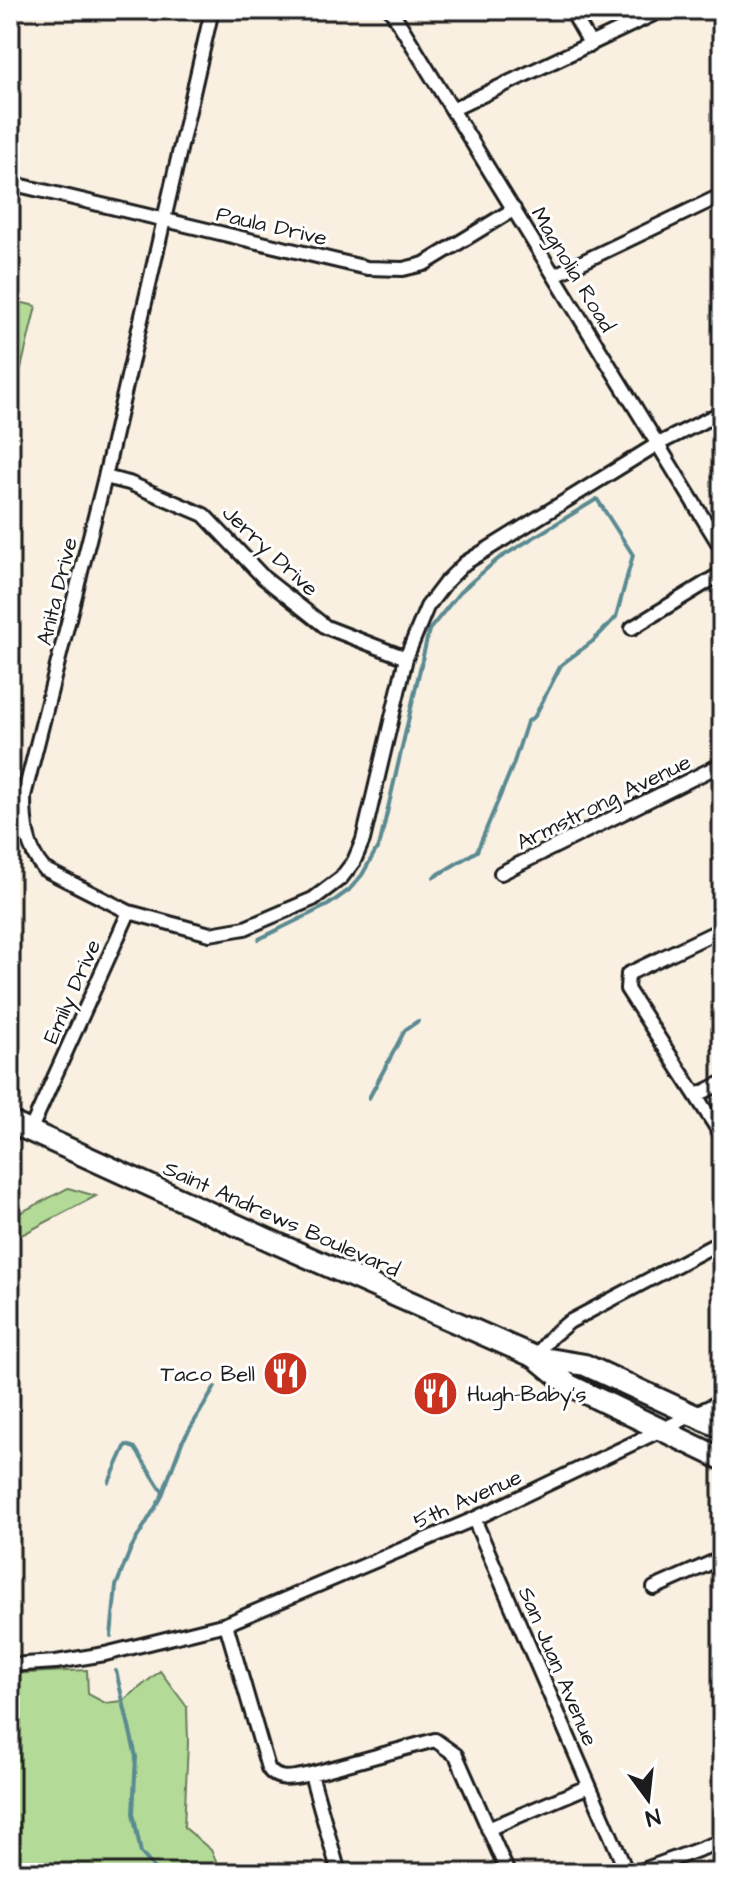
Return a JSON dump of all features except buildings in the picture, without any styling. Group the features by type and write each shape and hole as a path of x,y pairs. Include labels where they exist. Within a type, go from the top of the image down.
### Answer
{"main road":[{"name":"Saint Andrews Boulevard","path":"10,1122 535,1357 585,1365 722,1428"},
{"name":"Saint Andrews Boulevard","path":"535,1357 569,1385 722,1459"}],"street":[{"name":"Anita Drive","path":"212,10 105,477 24,796 24,815 34,858 44,869 129,912 210,934 245,928 313,899 341,878 354,861 363,840 406,658 427,607 446,582 465,563 656,445 722,412"},
{"name":"Magnolia Road","path":"391,10 722,549"},
{"path":"571,10 591,45"},
{"path":"453,109 662,10"},
{"name":"Paula Drive","path":"10,183 367,268 403,269 424,264 514,209"},
{"path":"555,275 722,195"},
{"name":"Jerry Drive","path":"105,477 129,483 204,515 264,578 326,627 406,658"},
{"path":"632,628 722,573"},
{"name":"Armstrong Avenue","path":"501,873 722,764"},
{"name":"Emily Drive","path":"30,1131 129,912"},
{"path":"722,929 628,974 627,989 722,1136"},
{"path":"697,1095 722,1083"},
{"path":"535,1357 552,1336 569,1322 722,1241"},
{"name":"5th Avenue","path":"10,1665 105,1654 226,1624 474,1519 722,1401"},
{"name":"San Juan Avenue","path":"474,1519 627,1873"},
{"path":"654,1588 722,1558"},
{"path":"226,1624 272,1774 288,1778 311,1774 435,1740 456,1755 508,1873"},
{"path":"311,1774 339,1873"},
{"path":"488,1829 589,1786"},
{"path":"635,1873 722,1841"}],"green space":[{"path":"10,300 36,306 10,414"},
{"path":"68,1188 96,1196 10,1241 10,1218"},
{"path":"87,1670 88,1694 105,1703 123,1701 160,1671 187,1707 184,1827 211,1850 222,1873 10,1873 10,1674"}],"waterway":[{"path":"259,939 328,905 349,890 362,875 380,843 429,630 460,592 498,559 597,499 633,555 616,617 593,641 561,665 535,716 527,722 513,765 477,851 434,877"},
{"path":"369,1098 405,1030 418,1021"},
{"path":"111,1636 116,1586 131,1548 161,1498 182,1442 215,1387"},
{"path":"109,1482 126,1445 135,1448 162,1491"},
{"path":"116,1671 136,1757 133,1813 141,1853 159,1873"}],"place":[{"name":"Taco Bell","path":"286,1373"},
{"name":"Hugh-Baby's","path":"436,1393"}]}
